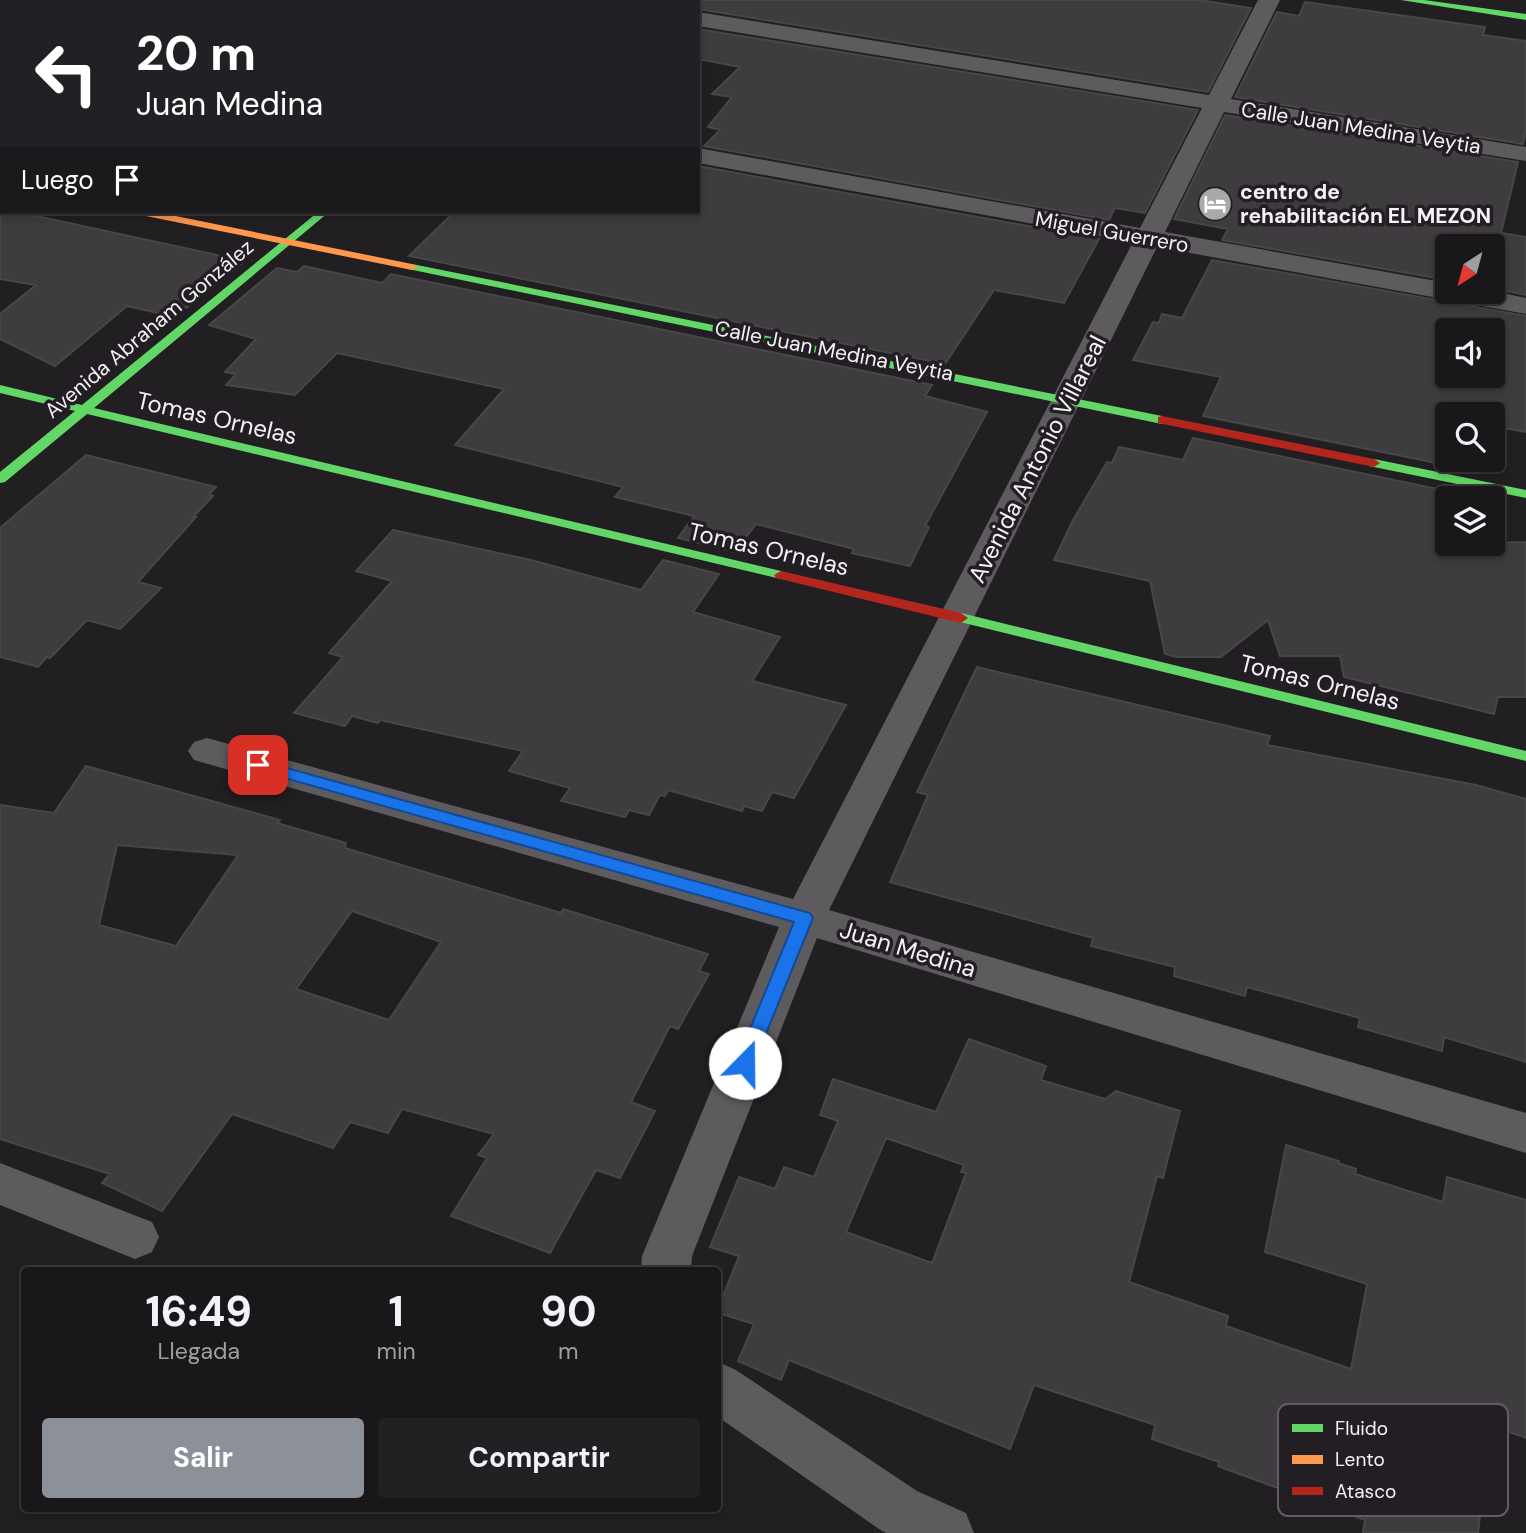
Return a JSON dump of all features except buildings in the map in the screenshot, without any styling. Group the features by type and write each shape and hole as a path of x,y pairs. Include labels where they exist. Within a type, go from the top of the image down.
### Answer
{"street":[{"name":"Avenida Antonio Villareal","path":"666,1267 667,1256 804,918 1269,0"},
{"path":"1405,0 1526,17"},
{"name":"Calle Juan Medina Veytia","path":"700,19 1526,154"},
{"name":"Miguel Guerrero","path":"700,155 1526,306"},
{"name":"Calle Juan Medina Veytia","path":"152,214 1067,398 1526,494"},
{"name":"Avenida Abraham González","path":"0,479 322,214"},
{"name":"Tomas Ornelas","path":"0,390 957,617 1526,756"},
{"name":"Juan Medina","path":"206,751 804,918 1526,1133"},
{"path":"0,1184 135,1237"},
{"path":"721,1389 898,1510 946,1533"}],"traffic: fast":[{"path":"1405,0 1526,17"},
{"path":"0,479 322,214"},
{"path":"412,267 1162,420"},
{"path":"0,389 781,575"},
{"path":"1374,463 1526,494"},
{"path":"961,618 1526,756"}],"traffic: slow":[{"path":"151,214 412,267"}],"traffic: jam":[{"path":"1162,420 1374,463"},
{"path":"781,575 961,618"}],"place":[{"name":"centro de rehabilitación EL MEZON","path":"1215,204"}],"route":[{"path":"258,765 804,918 745,1063"}]}
